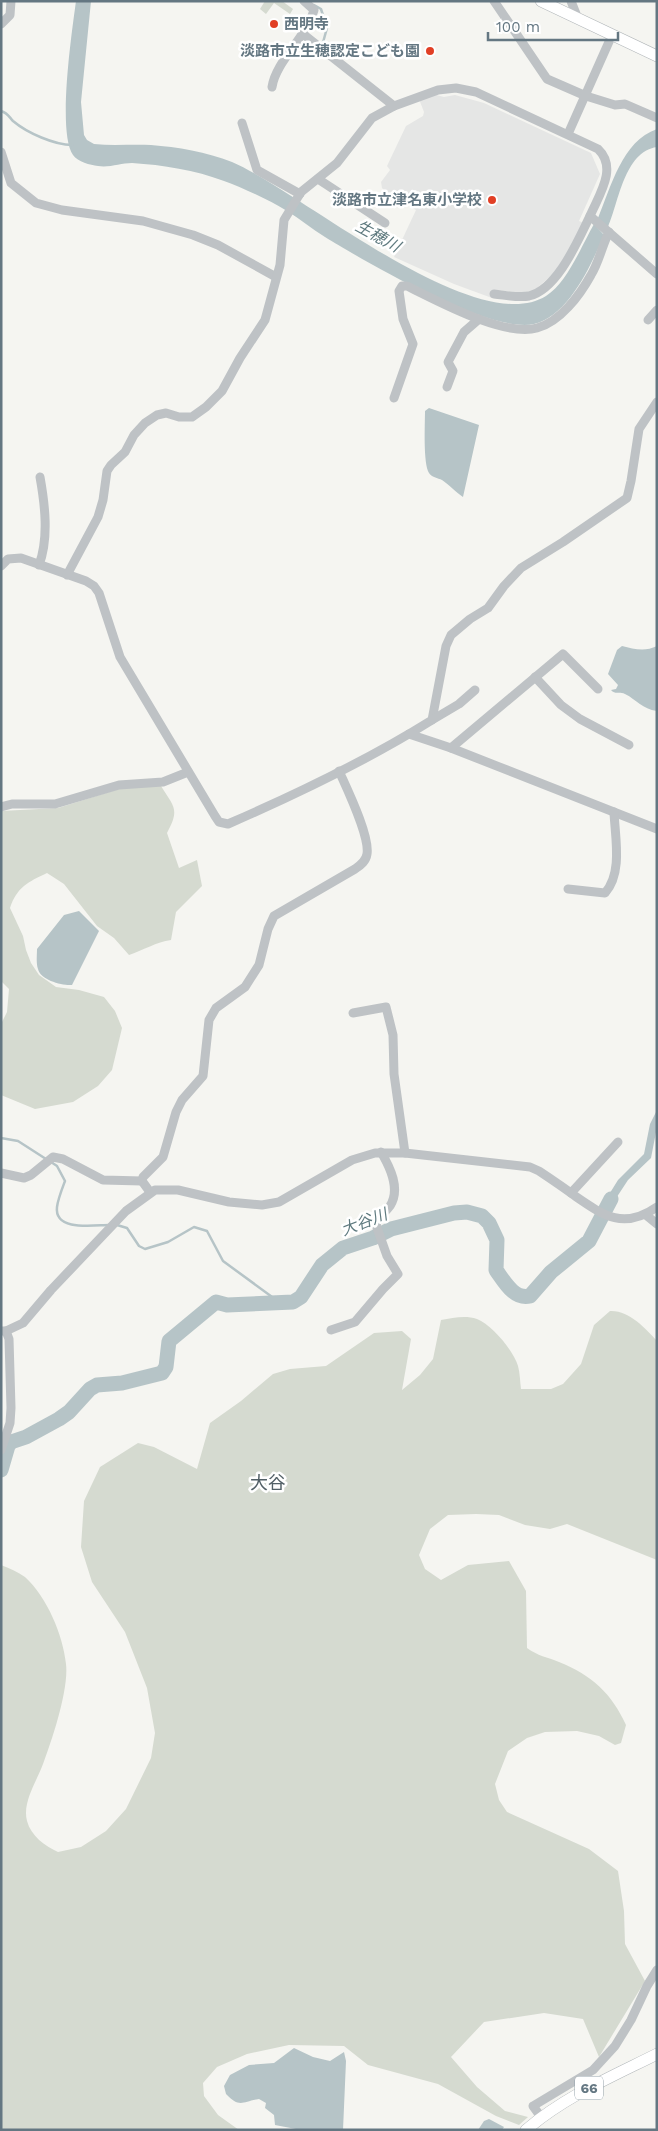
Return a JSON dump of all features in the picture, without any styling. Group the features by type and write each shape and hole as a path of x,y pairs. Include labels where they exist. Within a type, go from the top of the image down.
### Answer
{"main road":[{"path":"541,1 657,56"},
{"name":"66","path":"526,2130 541,2117 584,2090 657,2054"}],"street":[{"path":"1,24 10,15 11,1"},
{"path":"272,87 277,71 303,34 314,10 304,1"},
{"path":"494,1 547,79 586,96 615,105 626,104 657,118"},
{"path":"571,1 578,19"},
{"path":"303,34 394,106"},
{"path":"568,134 612,35"},
{"path":"67,575 98,517 103,500 107,471 110,465 125,452 134,435 151,418 166,413 179,417 192,417 206,407 222,391 240,358 266,320 280,259 283,227 288,212 299,196 337,163 368,121 394,106 438,90 456,88 476,92 598,149 607,162 608,172 593,217 566,262 550,284 529,296 494,294"},
{"path":"242,123 257,170 299,196"},
{"path":"1,152 11,183 36,203 62,210 143,222 192,235 218,245 276,277"},
{"path":"318,179 386,223"},
{"path":"593,217 608,232 655,270"},
{"path":"394,398 413,344 403,319 399,291 402,286 407,286 479,319 528,330 547,325 578,295 591,276 608,232"},
{"path":"648,320 657,310"},
{"path":"447,387 453,371 448,362 464,332 479,319"},
{"path":"432,720 446,646 451,634 488,608 504,586 521,568 564,542 627,498 639,429 657,402"},
{"path":"39,565 43,553 44,540 44,500 40,477"},
{"path":"1,566 8,559 17,558 90,583 99,593 120,657 215,816 224,825 271,805 409,734 459,704 474,690"},
{"path":"451,748 563,654 598,689"},
{"path":"535,677 562,705 580,719 629,745"},
{"path":"409,734 451,748 657,829"},
{"path":"142,1181 145,1174 163,1157 176,1112 182,1100 203,1076 209,1020 216,1008 245,987 259,965 268,929 274,916 355,868 365,859 368,848 365,835 339,771"},
{"path":"1,807 12,804 54,804 119,785 163,782 188,772"},
{"path":"568,889 605,893 610,887 615,870 614,812"},
{"path":"353,1013 386,1007 393,1034 394,1074 405,1153"},
{"path":"571,1193 618,1142"},
{"path":"330,1330 355,1322 383,1288 398,1274 379,1235 376,1223 392,1202 392,1170 381,1152"},
{"path":"1,1450 10,1423 11,1408 9,1339 4,1331 23,1323 51,1290 133,1204 150,1192 161,1189 178,1190 229,1202 262,1205 279,1202 352,1160 368,1154 381,1152 530,1167 539,1171 595,1210 609,1217 630,1220 646,1215 657,1207"},
{"path":"1,1172 24,1178 31,1176 48,1160 54,1157 62,1159 103,1180 142,1181"},
{"path":"142,1181 150,1192"},
{"path":"646,1215 657,1224"},
{"path":"541,2117 533,2106 593,2070 615,2046 657,1970"}],"shaded area":[{"path":"76,1 91,1 81,102 84,135 87,140 94,144 171,147 202,153 232,162 262,178 343,229 433,281 477,298 515,304 546,296 554,290 567,273 594,224 604,235 593,260 578,287 558,311 547,319 534,324 514,324 488,318 428,294 320,234 280,207 256,194 224,181 190,171 167,167 132,163 102,166 91,165 81,161 73,155 68,143 66,125 67,81"},
{"path":"265,1 282,1 293,9 290,14 274,3 266,14 260,9"},
{"name":"淡路市立津名東小学校","path":"433,94 444,97 455,95 484,103 591,153 600,174 579,221 584,223 558,270 532,292 496,290 492,298 454,284 394,257 416,210 388,195 382,188 381,182 390,170 387,166 406,126 423,116 424,112 419,99"},
{"path":"657,129 657,147 646,151 637,158 630,168 608,227 598,218 619,166 635,144 645,135"},
{"path":"429,408 479,425 463,497 442,480 430,474 427,468 425,411"},
{"path":"622,646 644,649 657,646 657,711 643,706 625,694 611,690 616,689 618,685 608,674 617,650"},
{"path":"161,786 174,808 173,818 167,833 179,868 197,860 202,886 176,912 171,940 155,944 129,955 114,938 97,926 64,884 47,873 24,886 16,895 10,908 23,936 31,963 39,975 56,987 79,990 104,997 115,1011 122,1028 112,1070 98,1086 73,1102 35,1109 1,1095 1,1024 7,1012 9,989 1,981 1,811 58,808 122,788"},
{"path":"79,911 99,931 72,985 47,979 38,969 37,949 64,915"},
{"path":"657,1110 657,1127 651,1158 628,1180 607,1212 600,1209 618,1180 644,1154 650,1124"},
{"path":"610,1311 624,1313 642,1326 657,1341 657,1560 567,1524 550,1529 525,1525 499,1515 476,1514 448,1515 430,1529 419,1555 425,1569 441,1580 468,1565 509,1561 526,1591 527,1648 539,1655 571,1667 591,1679 614,1704 626,1725 621,1743 615,1745 599,1736 577,1731 545,1732 527,1738 508,1751 495,1784 499,1800 507,1812 589,1849 618,1871 624,1911 625,1944 645,1981 599,2057 583,2019 544,2013 484,2022 451,2057 477,2087 505,2111 528,2117 519,2125 496,2116 438,2084 368,2065 344,2046 289,2045 247,2054 217,2067 203,2083 204,2096 218,2115 239,2130 1,2130 1,1565 25,1577 40,1595 58,1629 66,1664 65,1687 59,1714 47,1754 28,1799 27,1821 39,1840 58,1852 81,1847 106,1831 126,1809 151,1758 155,1733 147,1688 125,1632 92,1582 81,1547 84,1501 100,1467 138,1443 154,1447 197,1469 210,1423 241,1401 273,1374 290,1369 326,1366 374,1333 402,1331 411,1339 402,1390 420,1375 433,1359 441,1320 450,1318 464,1317 477,1319 495,1332 507,1346 515,1360 519,1369 521,1389 551,1389 563,1384 581,1364 594,1325"},
{"path":"294,2048 313,2057 330,2061 344,2052 346,2061 343,2130 301,2130 275,2125 274,2115 265,2108 266,2103 259,2099 238,2103 226,2094 224,2086 230,2075 249,2065 274,2063"},
{"path":"489,2119 504,2127 502,2130 478,2130 484,2121"}],"waterway":[{"path":"314,5 321,9 327,28 322,46"},
{"path":"1,111 33,134 50,141 72,145"},
{"path":"1,1138 18,1141 46,1159"},
{"path":"51,1162 57,1166 65,1181 57,1207 58,1215 62,1220 68,1224 86,1226 109,1225"},
{"name":"大谷川","path":"1,1470 11,1442 26,1437 59,1419 69,1412 90,1389 97,1385 122,1383 162,1373 166,1367 169,1341 216,1302 227,1305 293,1302 301,1297 322,1265 343,1248 373,1238 391,1229 454,1213 467,1212 482,1216 489,1223 497,1240 496,1270 506,1284 519,1295 530,1296 551,1272 589,1241 611,1199"},
{"path":"117,1225 127,1228 139,1246 145,1249 168,1242 194,1227 207,1231 223,1261 279,1302"}],"place":[{"name":"西明寺","path":"274,24"},
{"name":"淡路市立生穂認定こども園","path":"430,51"},
{"name":"淡路市立津名東小学校","path":"492,200"}],"district":[{"name":"大谷","path":"268,1482"}],"water label":[{"name":"生穂川","path":"378,236"}]}
